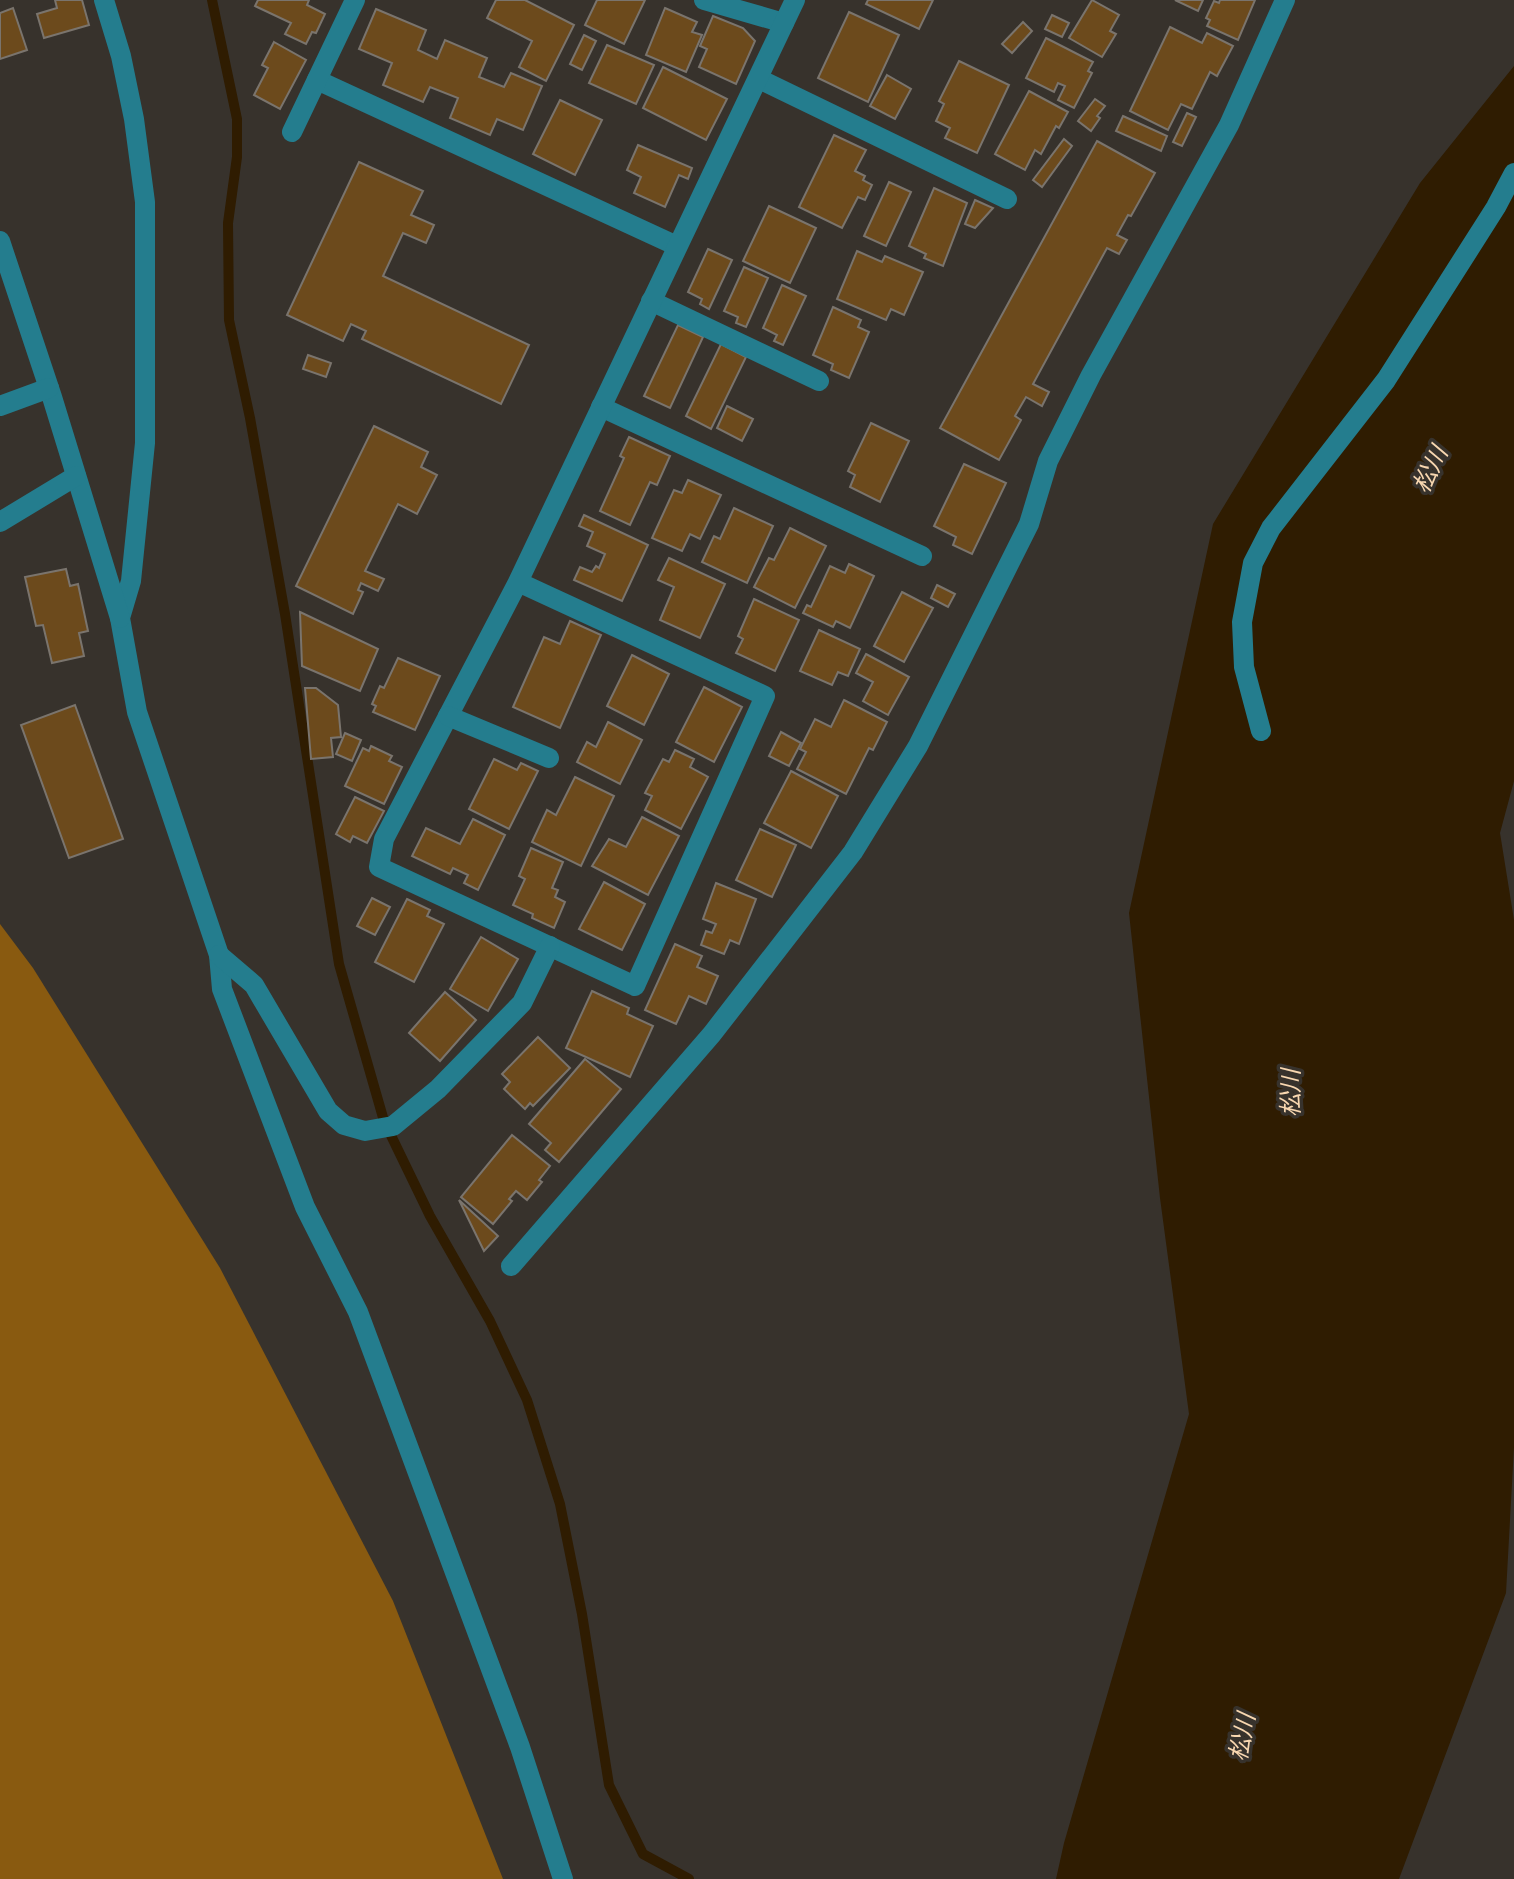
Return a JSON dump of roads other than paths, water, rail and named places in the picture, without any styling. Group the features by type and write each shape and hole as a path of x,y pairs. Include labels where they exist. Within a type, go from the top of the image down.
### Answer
{"street":[{"path":"104,0 127,81 145,202 145,443 131,581 120,618"},
{"path":"292,132 355,0"},
{"path":"704,0 784,23"},
{"path":"518,582 765,696 635,986 379,867 384,839 518,582 795,0"},
{"path":"511,1266 712,1034 861,839 932,718 1029,524 1048,461 1091,375 1229,125 1285,0"},
{"path":"759,79 1007,199"},
{"path":"317,80 677,246"},
{"path":"1261,731 1244,667 1242,622 1253,563 1271,528 1386,380 1496,207 1514,173"},
{"path":"0,241 120,618 137,712 219,955 222,989 227,1004 305,1207 358,1312 520,1747 563,1879"},
{"path":"651,301 819,381"},
{"path":"0,406 49,388"},
{"path":"601,407 922,556"},
{"path":"0,522 76,476"},
{"path":"448,716 549,758"},
{"path":"219,955 254,985 328,1111 344,1125 365,1131 393,1126 438,1089 503,1025 522,1003 550,946"}],"water":[{"name":"松川","path":"1514,66 1514,781 1500,833 1514,920 1514,1447 1506,1593 1399,1879 1056,1879 1189,1414 1160,1198 1129,913 1213,524 1420,183"}],"waterway":[{"path":"212,0 237,119 237,157 228,223 229,320 285,614 339,964 384,1121 430,1216 490,1321 527,1400 560,1504 582,1614 609,1785 643,1854 689,1879"}]}
